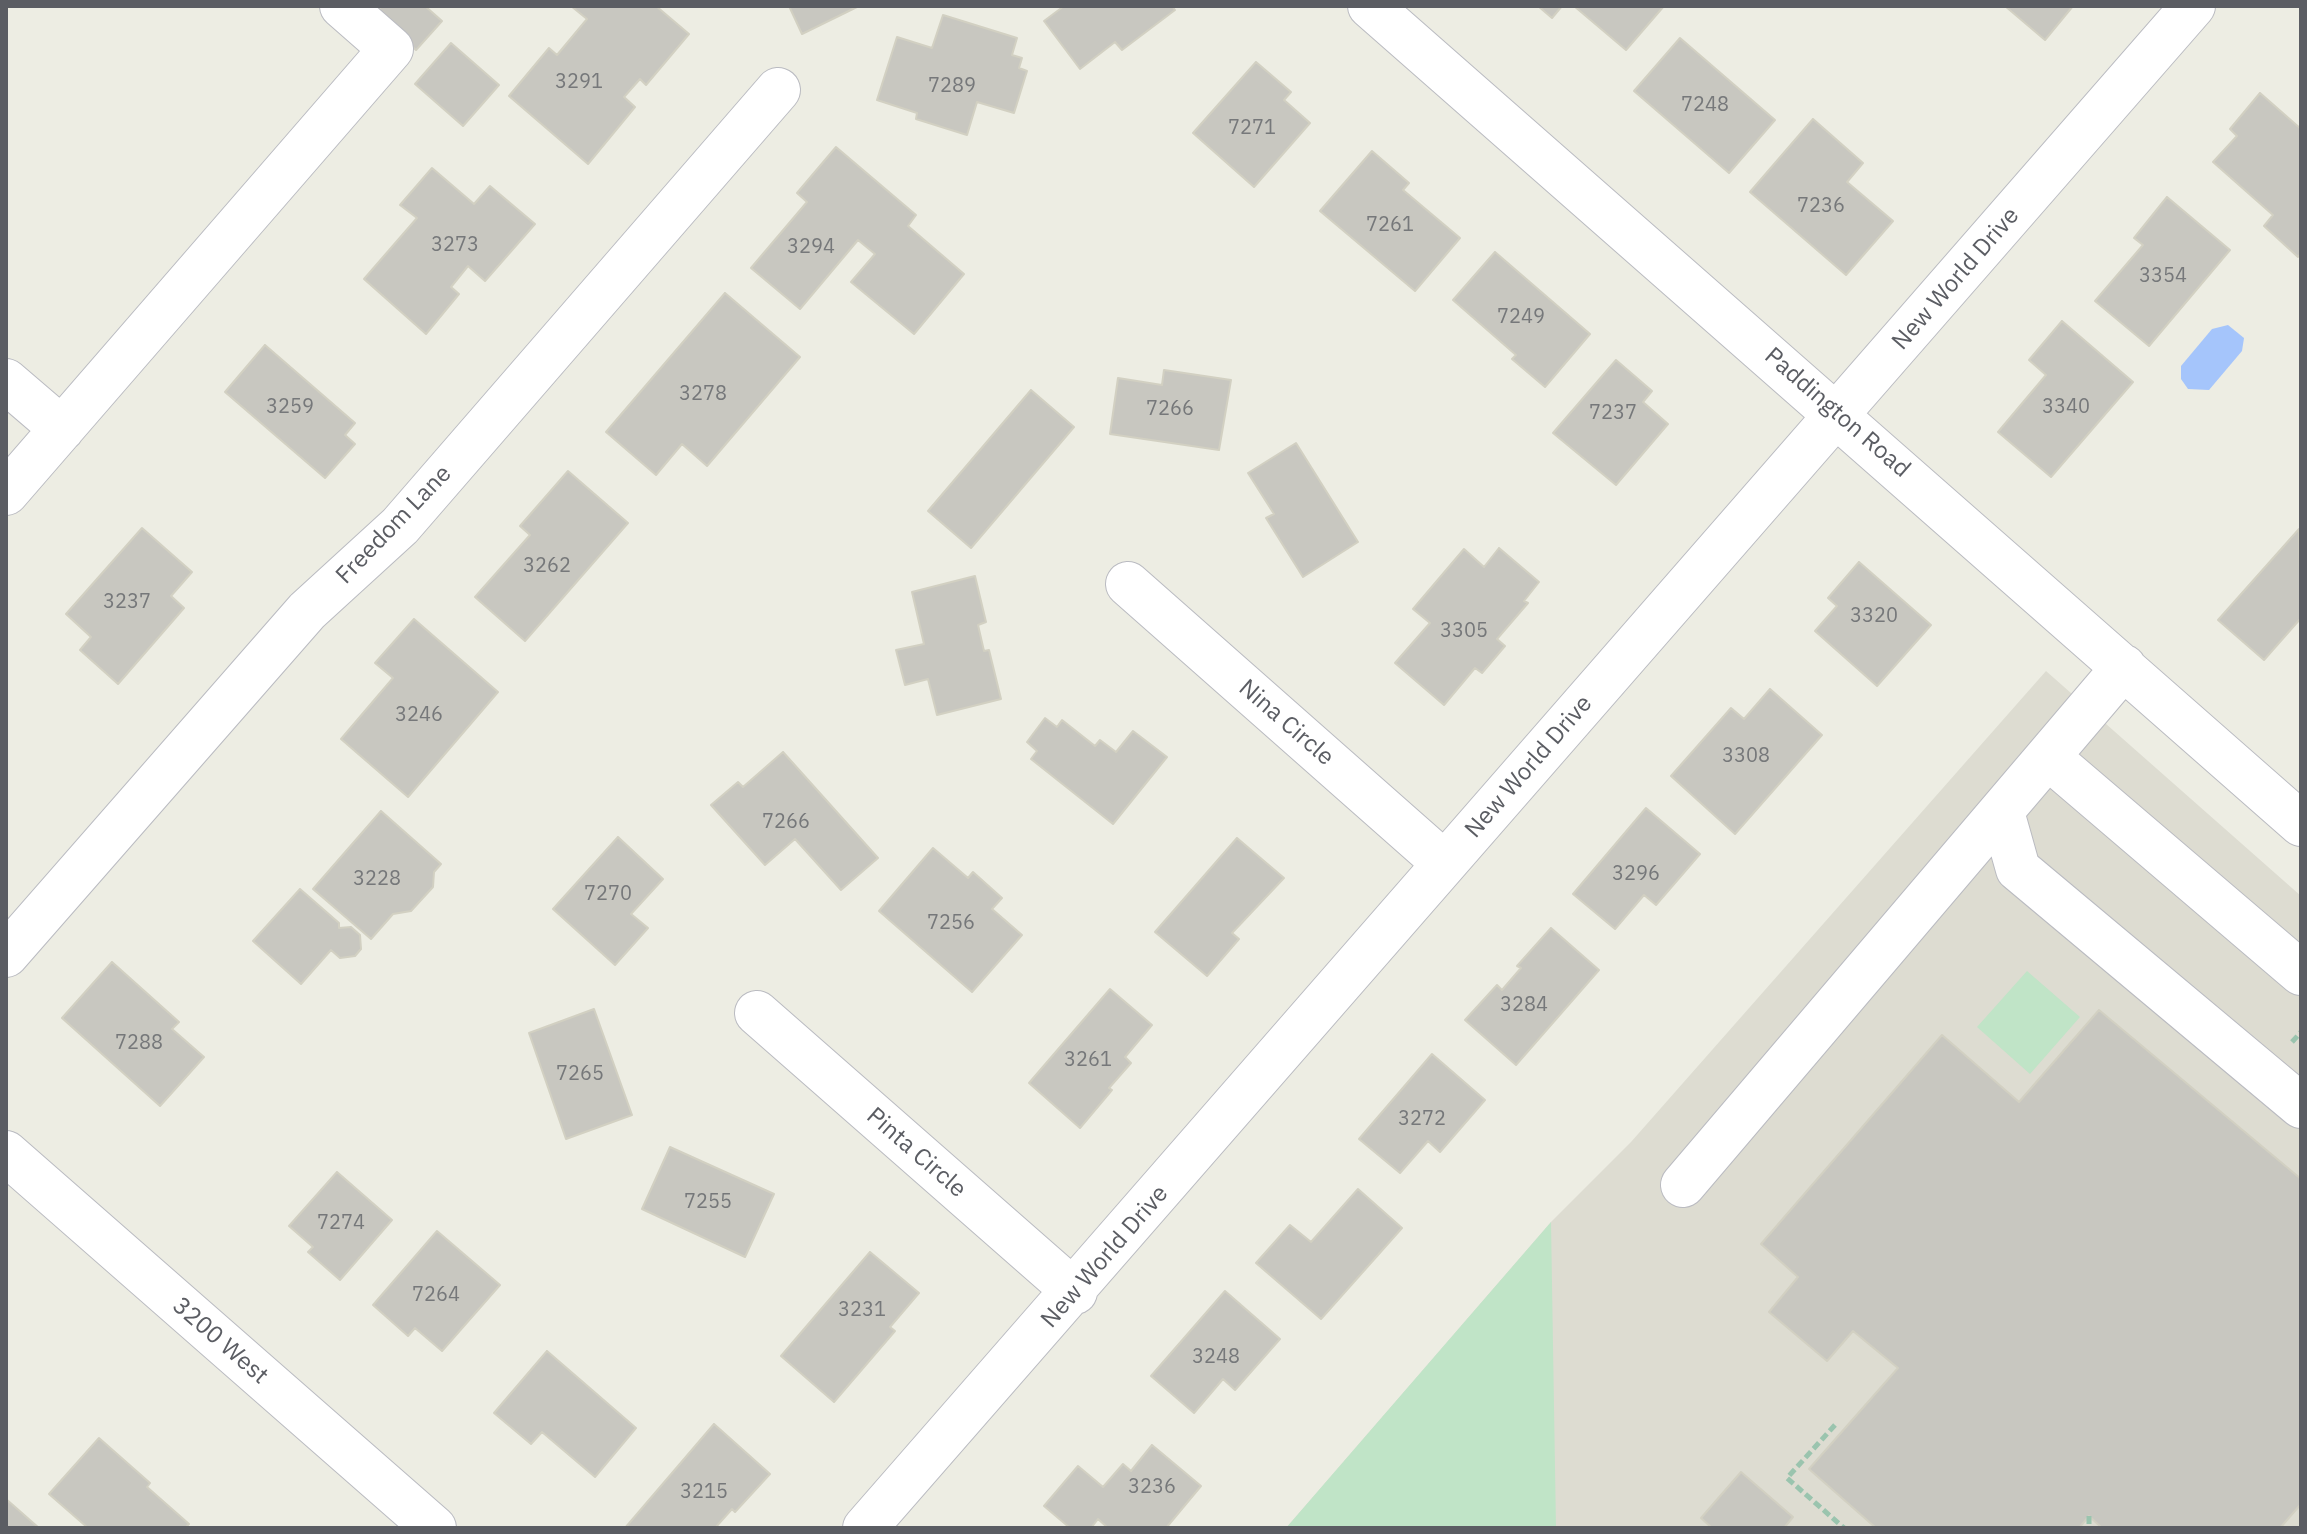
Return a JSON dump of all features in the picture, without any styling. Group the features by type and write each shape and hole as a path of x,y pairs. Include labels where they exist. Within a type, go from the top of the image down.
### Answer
{"street":[{"path":"6,493 391,49 342,6"},
{"name":"Paddington Road","path":"1370,6 2299,819"},
{"name":"New World Drive","path":"865,1528 1075,1292 1444,863 2193,6"},
{"name":"Freedom Lane","path":"6,955 307,611 400,526 778,90"},
{"path":"6,381 62,429"},
{"name":"Nina Circle","path":"1128,584 1444,863"},
{"path":"1683,1185 2124,667"},
{"path":"2048,757 2301,973"},
{"path":"2002,812 2018,869 2301,1106"},
{"name":"Pinta Circle","path":"757,1013 1075,1292"},
{"name":"3200 West","path":"6,1153 434,1528"}],"path":[{"path":"1835,1425 1787,1478 1844,1528"},
{"path":"2089,1516 2089,1528"}],"shaded area":[{"path":"2046,671 2301,896 2301,1528 1286,1528 1551,1222 1631,1142"}],"green space":[{"path":"2027,971 2080,1017 2030,1074 1977,1027"},
{"path":"1551,1222 1556,1528 1286,1528"}],"water":[{"path":"2228,325 2244,338 2242,351 2209,390 2188,389 2181,379 2181,366 2212,329"}],"building":[{"path":"382,6 425,6 442,21 416,50 375,14"},
{"path":"571,6 656,6 689,34 646,85 640,79 624,97 635,107 588,164 509,96 549,48 557,55 587,19"},
{"path":"789,6 859,6 802,34"},
{"path":"1064,6 1172,6 1175,10 1122,50 1115,42 1080,69 1044,21"},
{"path":"1538,6 1562,6 1552,18"},
{"path":"1574,6 1664,6 1626,50"},
{"path":"2005,6 2073,6 2045,40"},
{"path":"943,15 1017,38 1012,55 1022,58 1019,68 1027,71 1014,113 977,102 967,135 916,119 917,113 877,100 897,37 932,48"},
{"path":"1680,38 1775,120 1729,173 1634,91"},
{"path":"451,43 499,85 463,126 415,84"},
{"path":"1256,62 1291,92 1284,100 1310,123 1254,187 1193,133"},
{"path":"2260,93 2301,129 2301,253 2298,257 2264,226 2273,215 2213,162 2237,136 2230,129"},
{"path":"1813,119 1863,163 1847,182 1893,221 1846,275 1750,192"},
{"path":"836,147 916,215 908,226 964,274 914,334 851,282 875,254 858,240 800,309 751,268 807,202 797,193"},
{"path":"1372,151 1409,183 1403,190 1460,238 1415,291 1320,211"},
{"path":"432,168 474,204 490,186 535,224 485,281 468,266 451,287 459,294 426,334 364,279 417,218 400,205"},
{"path":"2167,197 2230,250 2149,346 2095,301 2143,245 2134,238"},
{"path":"1495,252 1590,334 1545,387 1512,359 1516,355 1453,300"},
{"path":"725,293 800,357 707,466 682,444 656,475 606,432"},
{"path":"2062,321 2133,382 2051,477 1998,432 2046,375 2029,360"},
{"path":"265,345 355,423 345,435 355,444 325,478 225,392"},
{"path":"1616,360 1652,391 1643,402 1668,424 1616,485 1553,433"},
{"path":"1164,370 1231,380 1219,450 1110,434 1118,378 1162,385"},
{"path":"1031,390 1074,427 971,548 928,511"},
{"path":"1296,443 1358,542 1303,577 1266,518 1274,514 1248,473"},
{"path":"568,471 628,523 525,641 475,597 530,535 520,526"},
{"path":"142,528 192,572 171,596 184,608 118,684 80,650 91,637 66,614"},
{"path":"2299,529 2301,618 2264,660 2218,620"},
{"path":"1499,548 1539,582 1524,601 1528,603 1497,639 1505,646 1482,673 1475,668 1444,705 1395,663 1430,623 1413,609 1464,549 1484,567"},
{"path":"1859,562 1931,625 1877,686 1815,631 1837,606 1828,598"},
{"path":"975,576 986,622 978,625 984,651 989,650 1001,699 937,715 928,679 905,685 896,650 924,644 912,592"},
{"path":"414,619 498,692 408,797 341,739 393,678 375,663"},
{"path":"1770,689 1822,735 1735,834 1671,776 1731,708 1744,719"},
{"path":"1045,718 1057,727 1062,720 1095,746 1100,740 1116,752 1133,731 1167,757 1113,824 1031,759 1037,751 1027,742"},
{"path":"783,752 878,858 841,890 795,839 765,865 711,805 738,782 743,787"},
{"path":"1646,808 1700,854 1656,905 1644,895 1615,929 1573,894"},
{"path":"381,811 441,864 434,872 433,887 411,911 393,914 371,939 313,889"},
{"path":"618,837 663,879 631,914 648,928 615,965 553,909"},
{"path":"1237,838 1284,878 1232,933 1239,939 1207,976 1155,932"},
{"path":"933,848 968,878 973,872 1002,898 992,909 1022,935 972,992 879,911"},
{"path":"300,889 339,923 339,928 351,927 360,935 361,949 355,956 340,958 331,950 301,984 253,941"},
{"path":"1551,928 1599,970 1516,1065 1465,1020 1497,985 1502,990 1521,968 1517,966"},
{"path":"112,962 179,1022 172,1029 204,1057 160,1106 62,1018"},
{"path":"1110,989 1152,1025 1125,1057 1131,1063 1080,1128 1029,1083"},
{"path":"594,1009 632,1115 566,1139 529,1033"},
{"path":"2099,1010 2301,1179 2301,1504 2280,1528 2102,1528 2089,1516 2079,1528 1876,1528 1809,1469 1898,1368 1853,1331 1827,1361 1769,1312 1798,1277 1761,1244 1942,1035 2019,1102"},
{"path":"1432,1054 1485,1100 1440,1152 1428,1141 1400,1173 1359,1139"},
{"path":"670,1147 774,1194 745,1257 642,1209"},
{"path":"337,1172 392,1220 340,1280 308,1252 313,1247 289,1226"},
{"path":"1358,1189 1402,1228 1321,1319 1256,1263 1290,1225 1311,1242"},
{"path":"437,1231 500,1285 442,1351 415,1328 408,1336 373,1305"},
{"path":"870,1252 919,1293 890,1327 895,1331 834,1402 781,1356"},
{"path":"1225,1291 1280,1339 1235,1390 1223,1379 1194,1413 1151,1376"},
{"path":"547,1351 636,1428 595,1477 542,1432 531,1444 494,1413"},
{"path":"714,1424 770,1474 735,1512 732,1509 715,1528 625,1528"},
{"path":"99,1438 150,1483 147,1487 189,1524 185,1528 88,1528 49,1494"},
{"path":"1152,1445 1201,1486 1166,1528 1108,1528 1098,1519 1091,1528 1070,1528 1044,1506 1078,1466 1103,1487 1123,1464 1131,1471"},
{"path":"1741,1472 1793,1517 1784,1528 1712,1528 1701,1518"},
{"path":"6,1499 39,1528 6,1528"}]}
